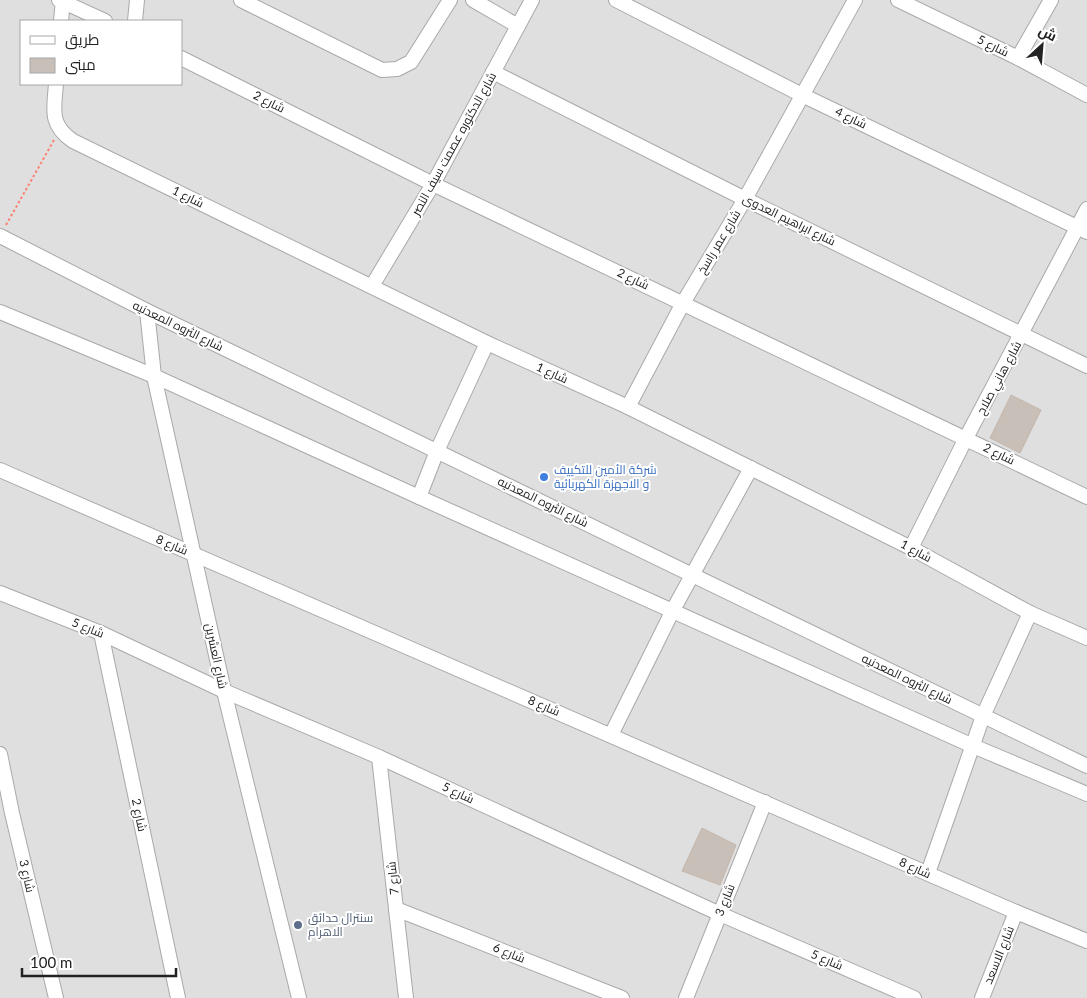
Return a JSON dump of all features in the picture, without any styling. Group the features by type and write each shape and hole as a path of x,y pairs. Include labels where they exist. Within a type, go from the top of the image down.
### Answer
{"street":[{"path":"135,20 137,0"},
{"path":"241,0 382,70 397,69 411,62 450,0"},
{"path":"473,0 518,26"},
{"name":"شارع الدكتوره عصمت سيف النصر","path":"372,286 433,184 532,0"},
{"name":"شارع 4","path":"616,0 802,95 1082,230"},
{"name":"شارع عمر راسخ","path":"628,407 683,303 745,199 855,0"},
{"name":"شارع 5","path":"898,0 1018,58 1087,95"},
{"path":"1018,58 1051,0"},
{"path":"61,20 61,1 103,20"},
{"name":"شارع 2","path":"182,58 433,184 1087,497"},
{"name":"شارع ابراهيم العدوى","path":"493,72 745,199 1087,366"},
{"path":"56,85 54,112 59,129"},
{"name":"شارع 1","path":"59,129 73,141 487,343 628,407 911,548 1030,613 1087,638"},
{"name":"شارع هاني صلاح","path":"911,548 966,438 1082,230 1087,209"},
{"name":"شارع الثروه المعدنيه","path":"0,236 147,311 1087,766"},
{"name":"شارع العشرين","path":"147,311 154,376 224,691 299,998"},
{"path":"0,312 154,376 973,746 1087,794"},
{"path":"419,497 437,451 487,343"},
{"path":"612,735 673,610 751,468"},
{"name":"شارع 8","path":"0,470 928,874 1087,941"},
{"name":"شارع 5","path":"0,593 101,633 224,691 379,757 720,914 914,998"},
{"path":"928,874 983,716 1030,613"},
{"name":"شارع 2","path":"101,633 178,998"},
{"name":"شارع 3","path":"0,754 6,813 56,998"},
{"name":"شارع 7","path":"379,757 406,998"},
{"name":"شارع 3","path":"686,998 765,802"},
{"name":"شارع 6","path":"396,909 622,998"},
{"name":"شارع الاسعد","path":"982,998 1016,912"}],"path":[{"path":"0,236 59,129"}],"shaded area":[{"path":"0,0 1087,0 1087,998 0,998"}],"building":[{"path":"1011,395 1041,410 1020,453 990,438"},
{"path":"702,828 736,845 720,885 682,871"}],"place":[{"name":"شركة الأمين للتكييف و الاجهزة الكهربائية","path":"544,477"},
{"name":"سنترال حدائق الاهرام","path":"298,925"}]}
